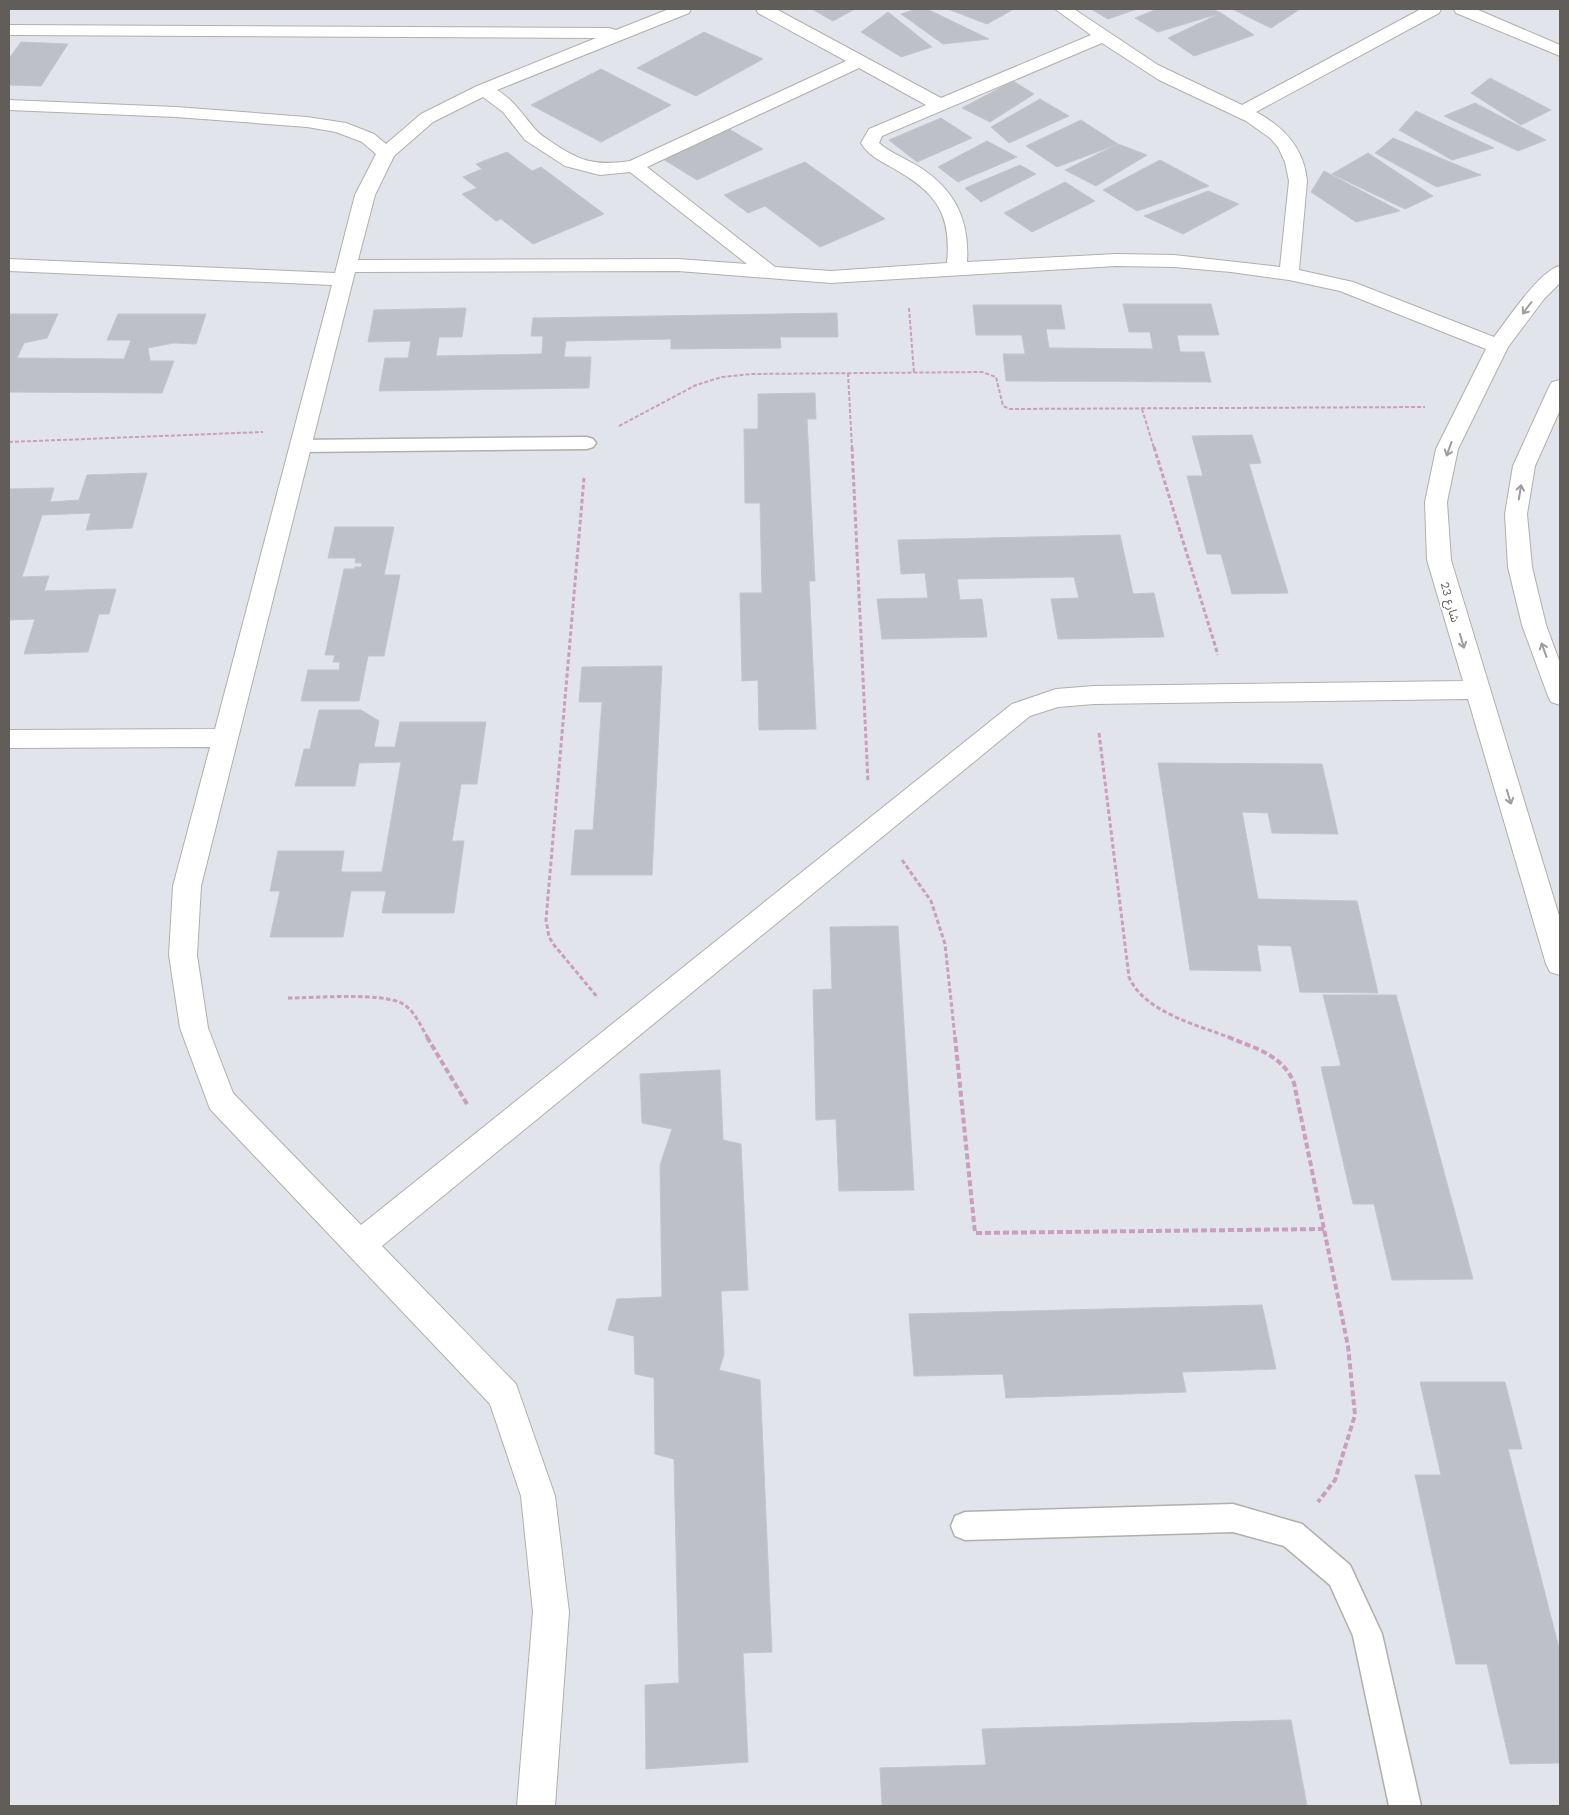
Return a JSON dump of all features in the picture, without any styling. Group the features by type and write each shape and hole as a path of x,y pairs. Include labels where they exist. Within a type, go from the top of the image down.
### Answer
{"street":[{"path":"536,1806 551,1612 538,1496 504,1395 221,1100 194,1028 183,956 187,886 365,194 386,153 427,118 483,90 683,9"},
{"path":"764,9 940,106"},
{"path":"1063,9 1165,76 1257,120 1276,134 1290,150 1297,166 1298,181 1289,274"},
{"path":"1241,113 1433,9"},
{"path":"1462,9 1560,51"},
{"path":"10,20 295,24 623,33"},
{"path":"956,269 959,247 955,224 946,204 930,184 873,148 870,143 871,138 875,133 1104,36"},
{"path":"483,90 509,105 531,136 566,160 584,168 609,170 634,166 859,61"},
{"path":"9,105 176,112 307,122 340,127 368,138 386,153"},
{"path":"634,166 768,271"},
{"path":"9,265 345,272 678,265 831,277 1116,260 1174,261 1289,274 1346,286 1498,346"},
{"name":"شارع 23","path":"1559,957 1439,560 1436,502 1447,449 1498,346 1537,295 1560,272"},
{"path":"1560,387 1524,466 1516,514 1520,568 1534,625 1560,696"},
{"path":"360,1245 1021,710 1056,698 1094,696 1477,690"},
{"path":"9,739 226,738"}],"lane":[{"path":"302,439 587,443"},
{"path":"965,1526 1233,1518 1292,1534 1340,1575 1367,1634 1404,1806"}],"path":[{"path":"906,273 914,373"},
{"path":"848,373 871,831 905,863 931,901 945,944 974,1233 1324,1229"},
{"path":"625,1030 554,945 546,920 587,443 696,385 722,377 751,374 990,373 998,381 1003,406 1010,409 1468,407"},
{"path":"1142,408 1230,694"},
{"path":"9,442 302,439"},
{"path":"1094,696 1129,976 1133,989 1143,1000 1158,1008 1272,1055 1282,1062 1290,1072 1294,1084 1348,1346 1356,1415 1336,1480 1292,1534"},
{"path":"288,998 381,998 402,1003 410,1010 489,1141"}],"building":[{"path":"812,9 855,9 833,21"},
{"path":"916,9 927,9 989,39 943,44 901,14"},
{"path":"948,9 1014,9 987,24"},
{"path":"1091,9 1137,9 1108,19"},
{"path":"1157,9 1212,9 1221,13 1158,32 1135,18"},
{"path":"1232,9 1300,9 1271,28"},
{"path":"888,12 932,47 901,57 861,32"},
{"path":"1221,13 1254,35 1194,56 1168,38"},
{"path":"704,32 763,59 696,96 637,68"},
{"path":"21,42 68,44 41,86 9,85 9,56 11,56"},
{"path":"601,69 671,105 601,142 531,105"},
{"path":"1490,78 1551,110 1521,125 1471,93"},
{"path":"1013,81 1034,94 990,122 962,108"},
{"path":"1040,99 1069,116 1009,143 991,127"},
{"path":"1475,103 1546,140 1518,151 1444,116"},
{"path":"1416,111 1494,148 1452,160 1399,130"},
{"path":"941,118 972,138 917,162 889,140"},
{"path":"1081,120 1118,144 1057,167 1026,146"},
{"path":"729,129 763,149 697,180 663,159"},
{"path":"1393,138 1481,175 1437,187 1375,153"},
{"path":"987,141 1017,157 958,182 938,167"},
{"path":"1118,144 1147,155 1096,186 1065,170"},
{"path":"507,152 532,171 541,167 604,214 533,244 501,219 496,221 462,194 477,188 463,177 482,169 476,164"},
{"path":"1368,153 1433,196 1405,209 1332,174"},
{"path":"1160,160 1209,186 1137,211 1103,190"},
{"path":"805,162 885,219 820,247 765,206 748,213 724,195"},
{"path":"1020,165 1036,174 981,202 965,188"},
{"path":"1324,171 1400,211 1356,222 1311,192"},
{"path":"1065,182 1095,201 1032,232 1004,213"},
{"path":"1208,191 1239,204 1183,234 1144,216"},
{"path":"1123,304 1211,304 1219,335 1177,335 1180,352 1204,352 1211,382 1006,381 1003,354 1025,354 1022,335 976,335 973,305 1061,305 1065,329 1046,329 1049,348 1153,349 1150,332 1129,332"},
{"path":"466,308 462,337 439,337 436,356 542,354 543,336 531,336 533,318 837,313 838,337 780,337 781,348 671,349 671,339 566,341 564,357 591,357 589,388 379,391 385,358 408,358 411,341 368,342 374,310"},
{"path":"9,314 58,314 47,338 24,343 17,358 124,359 131,340 107,340 118,314 206,314 196,344 173,343 148,348 150,361 174,361 162,393 9,392"},
{"path":"815,393 816,419 807,419 815,581 809,581 816,729 759,730 758,680 742,681 740,593 762,593 760,503 745,503 744,429 758,429 758,394"},
{"path":"1252,435 1261,463 1249,464 1288,593 1232,594 1221,554 1207,554 1187,476 1203,476 1192,436"},
{"path":"147,473 132,528 86,530 91,513 42,515 22,577 49,576 44,591 116,589 109,614 99,614 88,652 24,654 35,619 9,620 9,489 54,488 50,502 79,500 87,475"},
{"path":"335,527 394,527 384,575 400,575 384,656 368,656 359,701 301,701 308,670 339,670 340,662 333,662 335,655 325,655 344,569 361,567 362,563 355,563 356,558 328,558"},
{"path":"1120,535 1133,594 1154,593 1164,637 1058,639 1051,599 1079,598 1074,577 957,579 960,600 982,599 987,637 882,639 877,599 928,598 925,573 901,574 898,540"},
{"path":"662,666 652,875 571,875 575,830 593,830 602,702 579,702 582,667"},
{"path":"319,710 361,710 379,721 374,747 395,747 400,722 486,722 477,784 461,784 452,841 464,841 454,913 382,913 386,891 351,891 343,937 270,937 280,891 270,891 278,851 344,851 341,872 382,872 401,762 359,763 355,786 295,786 304,749 310,749"},
{"path":"1158,763 1322,764 1338,834 1272,833 1268,813 1242,812 1258,899 1357,901 1378,993 1300,992 1291,946 1257,945 1261,971 1190,970"},
{"path":"898,926 914,1190 839,1191 836,1119 816,1120 813,990 832,989 830,927"},
{"path":"1323,995 1396,995 1473,1279 1392,1280 1374,1204 1353,1204 1321,1067 1341,1066"},
{"path":"720,1070 723,1140 741,1144 748,1290 721,1291 724,1355 719,1370 760,1380 772,1652 743,1653 748,1762 646,1769 645,1685 679,1683 674,1459 655,1454 654,1378 635,1374 634,1336 608,1330 617,1299 662,1297 660,1165 672,1129 642,1123 640,1074"},
{"path":"1262,1305 1276,1369 1182,1372 1186,1392 1006,1398 1003,1374 914,1376 909,1314"},
{"path":"1420,1382 1505,1382 1522,1449 1508,1449 1560,1652 1560,1763 1510,1764 1487,1664 1456,1664 1415,1475 1441,1475"},
{"path":"1291,1720 1307,1806 882,1806 880,1768 986,1765 982,1729"}]}
